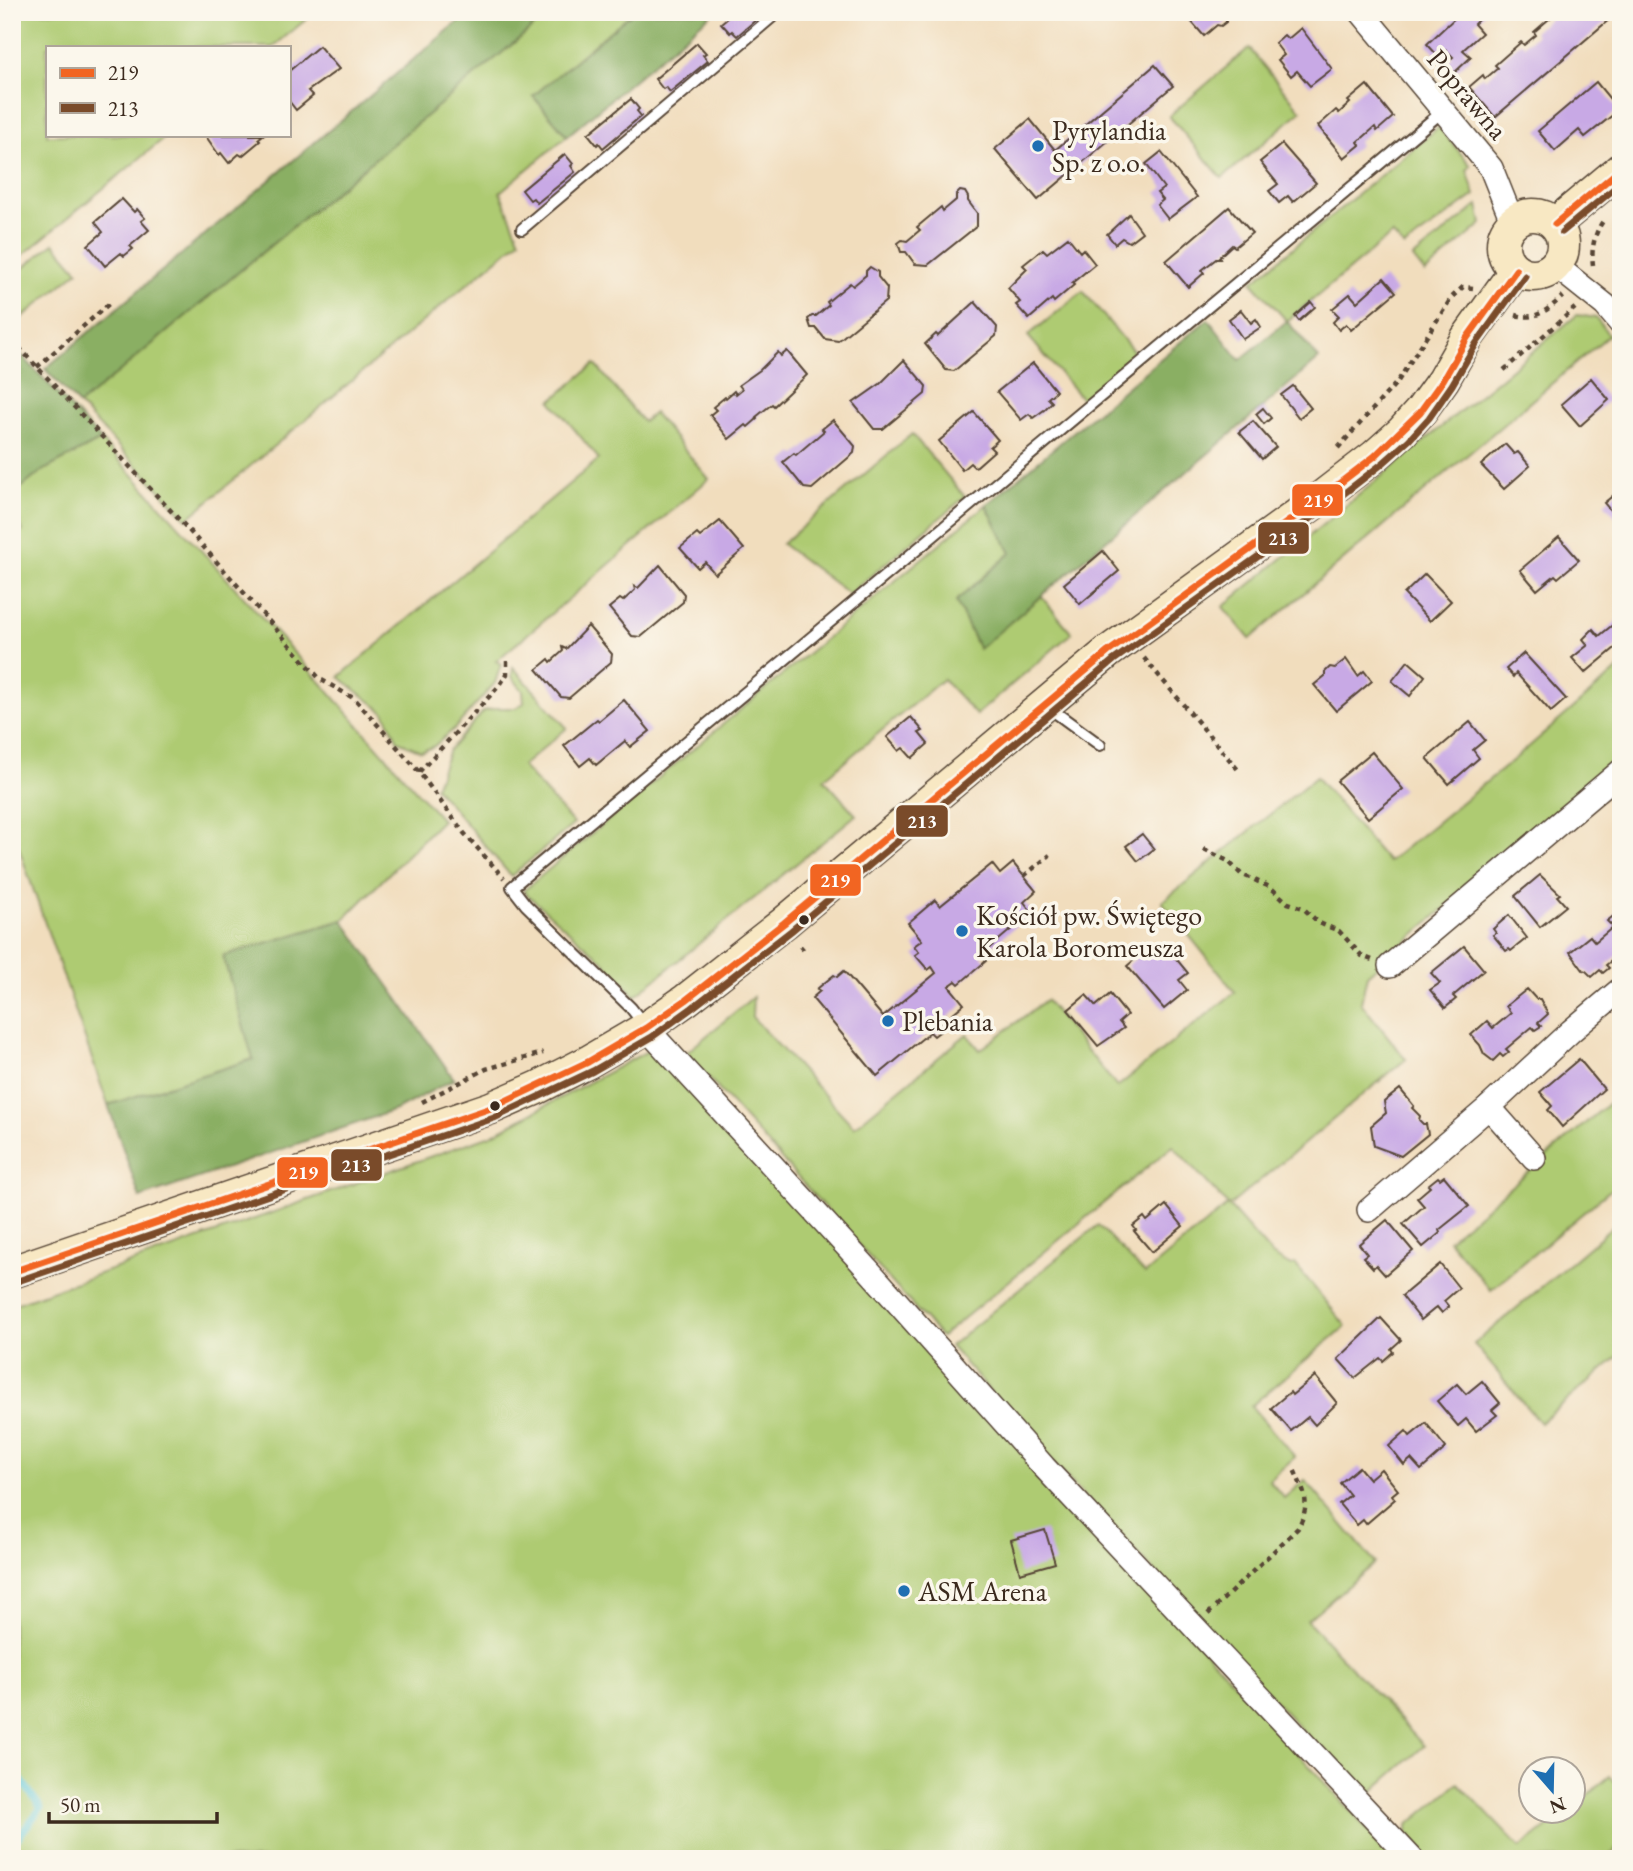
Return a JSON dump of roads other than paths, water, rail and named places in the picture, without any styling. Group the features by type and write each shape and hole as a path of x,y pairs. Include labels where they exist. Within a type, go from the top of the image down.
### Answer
{"street":[{"name":"Poprawna","path":"1361,12 1491,168 1513,223"},
{"path":"1555,224 1621,169"},
{"path":"1565,281 1564,249 1560,231 1555,224 1545,217 1534,215 1513,223 1503,242 1508,262 1516,270 1532,276 1541,275 1565,281 1605,305 1621,324"},
{"path":"12,1272 491,1108 537,1088 646,1028 784,922 1108,652 1314,503 1402,432 1443,380 1467,338 1483,294 1516,270"},
{"path":"1390,966 1621,771"},
{"path":"1369,1210 1621,989"},
{"path":"646,1028 864,1265 1044,1467 1412,1859"},
{"path":"1489,1107 1534,1158"}],"lane":[{"path":"522,229 778,12"},
{"path":"646,1028 631,1008 512,887 1443,111"},
{"path":"1045,705 1100,745"}],"waterway":[{"path":"12,1767 41,1808 12,1845"}],"place":[{"name":"Pyrylandia Sp. z o.o.","path":"1038,146"},
{"name":"Kościół pw. Świętego Karola Boromeusza","path":"962,931"},
{"name":"Plebania","path":"888,1021"},
{"name":"ASM Arena","path":"904,1591"}]}
